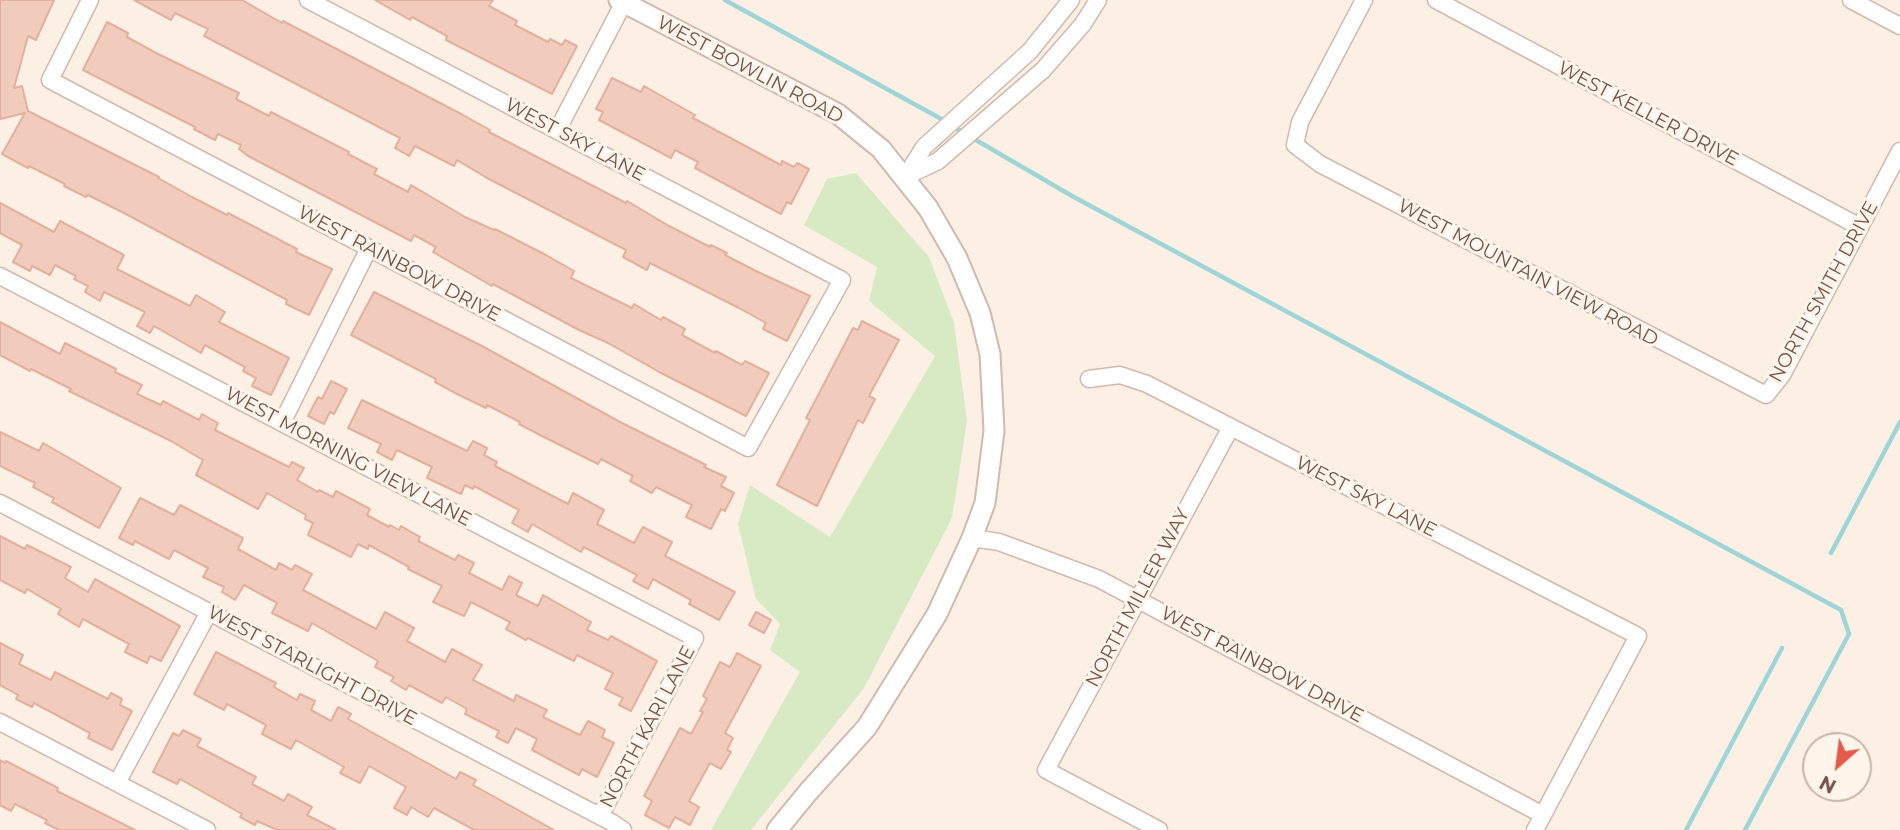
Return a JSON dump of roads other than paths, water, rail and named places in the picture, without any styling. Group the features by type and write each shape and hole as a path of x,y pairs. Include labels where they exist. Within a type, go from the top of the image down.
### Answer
{"street":[{"name":"WEST RAINBOW DRIVE","path":"90,0 50,80 748,448"},
{"name":"WEST SKY LANE","path":"308,0 842,280 748,448"},
{"path":"905,177 924,147 1030,51 1072,0"},
{"path":"905,177 938,161 1043,70 1083,24 1098,0"},
{"name":"WEST MOUNTAIN VIEW ROAD","path":"1364,0 1300,121 1295,145 1320,164 1766,396"},
{"name":"WEST KELLER DRIVE","path":"1436,0 1860,227"},
{"path":"1851,0 1900,26"},
{"path":"557,131 622,1"},
{"name":"WEST BOWLIN ROAD","path":"622,1 838,114 881,149 928,208 957,258 980,313 990,354 994,431 985,503 972,538 937,614 867,727 777,830"},
{"name":"NORTH SMITH DRIVE","path":"1766,396 1782,375 1900,151"},
{"path":"282,423 369,248"},
{"name":"WEST MORNING VIEW LANE","path":"0,275 695,639"},
{"name":"WEST SKY LANE","path":"1090,379 1120,375 1147,384 1638,636 1543,815"},
{"name":"NORTH MILLER WAY","path":"1159,830 1046,770 1231,427"},
{"name":"WEST STARLIGHT DRIVE","path":"0,503 623,830"},
{"name":"WEST RAINBOW DRIVE","path":"972,538 999,542 1099,579 1543,815"},
{"path":"117,783 209,612"},
{"name":"NORTH KARI LANE","path":"600,816 695,639"},
{"path":"0,722 207,830"},
{"path":"1535,830 1543,815"}],"waterway":[{"path":"725,0 945,121"},
{"path":"952,126 1072,196 1841,610 1849,634 1745,830"},
{"path":"1831,553 1900,422"},
{"path":"1686,830 1782,648"}]}
